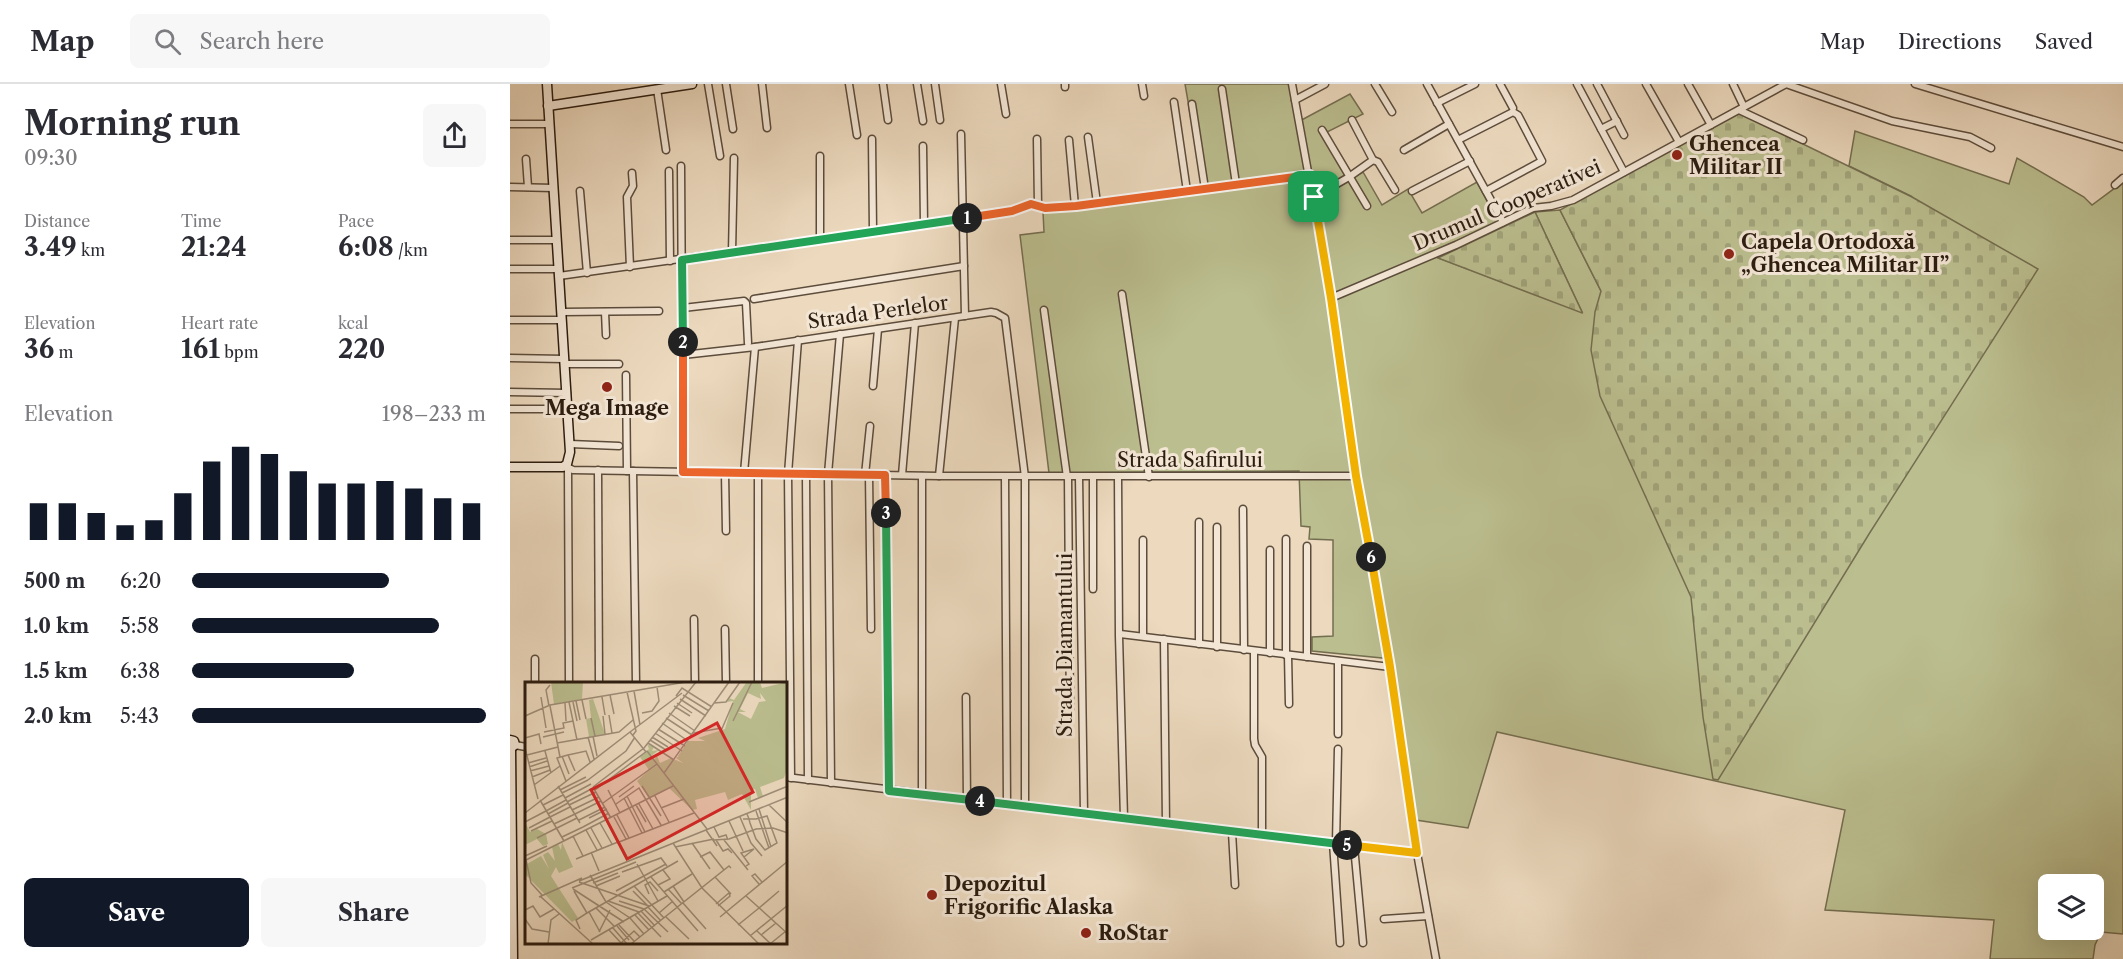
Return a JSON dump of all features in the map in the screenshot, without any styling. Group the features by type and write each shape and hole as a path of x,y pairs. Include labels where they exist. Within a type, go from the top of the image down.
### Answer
{"street":[{"path":"547,84 570,444 567,467 568,682"},
{"path":"548,106 692,84"},
{"path":"708,84 720,156"},
{"path":"726,84 733,129"},
{"path":"762,84 768,128"},
{"path":"849,84 857,135"},
{"path":"883,84 888,120"},
{"path":"917,84 923,121"},
{"path":"935,84 940,120"},
{"path":"1001,84 1006,114"},
{"path":"1142,84 1144,96"},
{"path":"1292,84 1331,298 1356,476 1390,667 1417,853 1436,959"},
{"path":"1295,100 1325,84"},
{"path":"1375,84 1392,111"},
{"path":"1427,84 1503,222"},
{"path":"1437,103 1475,84"},
{"path":"1500,84 1513,108"},
{"path":"1577,84 1624,172"},
{"path":"1597,84 1624,135"},
{"path":"1646,84 1679,142"},
{"path":"1688,84 1711,125"},
{"path":"1732,84 1742,108 1803,140"},
{"path":"1786,84 1892,121 1970,137 1991,148"},
{"name":"Drumul Cooperativei","path":"1331,298 1533,208 1573,200 1786,84"},
{"path":"1916,84 2123,147"},
{"path":"657,89 666,150"},
{"path":"1222,89 1236,184"},
{"path":"1174,102 1187,191"},
{"path":"1192,104 1205,189"},
{"path":"1458,140 1513,112 1518,115 1542,161 1486,191"},
{"path":"1352,120 1373,160 1378,162 1395,190"},
{"path":"1601,129 1617,121"},
{"path":"510,124 549,124"},
{"path":"1404,150 1449,124"},
{"path":"1322,130 1367,206"},
{"path":"961,134 965,316"},
{"path":"1088,137 1097,203"},
{"path":"872,139 873,231"},
{"path":"1036,139 1038,206"},
{"path":"1069,140 1076,206"},
{"path":"923,146 924,224"},
{"path":"820,156 820,239"},
{"path":"732,252 734,158"},
{"path":"526,159 528,187"},
{"path":"1314,197 1373,160"},
{"path":"1412,191 1470,161"},
{"path":"681,166 683,472"},
{"path":"669,171 670,261"},
{"path":"630,267 627,197 633,186 632,173"},
{"path":"510,269 587,273 963,219 1012,211 1031,204 1045,208 1076,206 1310,175"},
{"path":"2115,185 2123,178"},
{"path":"510,187 554,188"},
{"path":"580,191 587,273"},
{"path":"510,240 557,240"},
{"path":"754,299 964,266"},
{"path":"1122,294 1149,477"},
{"path":"683,308 744,301 748,342"},
{"path":"1044,310 1068,477 1070,717"},
{"path":"510,320 605,312 659,311"},
{"path":"605,312 606,335"},
{"name":"Strada Perlelor","path":"682,354 755,347 991,312 1001,315 1005,318 1024,477"},
{"path":"939,476 955,318"},
{"path":"902,476 915,323"},
{"path":"873,386 878,329"},
{"path":"831,783 828,474 840,334"},
{"path":"798,340 788,474 788,778 1417,853"},
{"path":"744,473 755,347"},
{"path":"510,358 619,364"},
{"path":"626,375 636,682"},
{"path":"510,392 567,393"},
{"path":"510,409 568,409"},
{"path":"870,426 867,475 871,629"},
{"path":"570,444 619,446"},
{"name":"Strada Safirului","path":"510,467 567,467 598,471 902,476 1356,476"},
{"path":"598,471 599,682"},
{"path":"725,473 726,531"},
{"path":"758,473 758,682"},
{"path":"806,474 808,780"},
{"path":"885,475 889,791"},
{"path":"922,476 922,795"},
{"path":"1005,477 1007,805"},
{"path":"1024,477 1026,807"},
{"name":"Strada Diamantului","path":"1079,477 1084,813"},
{"path":"1093,477 1093,589"},
{"path":"1118,477 1124,818"},
{"path":"1243,509 1244,650"},
{"path":"1199,522 1199,644"},
{"path":"1217,527 1217,647"},
{"path":"1286,539 1288,705"},
{"path":"1143,540 1143,636"},
{"path":"1306,546 1307,657"},
{"path":"1270,550 1270,653"},
{"path":"694,618 695,682"},
{"path":"725,629 726,682"},
{"path":"1120,634 1390,667"},
{"path":"1164,639 1166,824"},
{"path":"1254,651 1254,745 1262,757 1262,835"},
{"path":"535,659 535,682"},
{"path":"1338,661 1338,734"},
{"path":"966,697 967,800"},
{"path":"512,743 513,959"},
{"path":"1338,749 1335,843 1340,944"},
{"path":"1232,832 1235,885"},
{"path":"1354,846 1364,943"},
{"path":"1384,919 1428,916"}],"green space":[{"path":"1185,84 1290,84 1296,123 1350,94 1363,114 1323,134 1349,180 1363,172 1382,205 1408,189 1422,213 1477,182 1498,222 1434,251 1438,258 1582,312 1535,212 1560,210 1601,291 1911,196 1849,166 1855,131 2009,184 2017,158 2084,197 2092,205 2123,182 2123,934 2104,932 2104,874 2038,874 2038,940 2097,940 2093,959 1990,959 1994,920 1825,910 1845,810 1497,732 1468,828 1416,820 1392,659 1312,651 1312,637 1333,636 1333,540 1309,539 1310,527 1301,526 1299,471 1049,473 1020,235 1044,232 1043,212 1203,188"},
{"path":"1737,112 1912,197 2038,269 1869,534 1718,780 1713,779 1703,717 1691,597 1600,396 1591,350 1595,312 1601,291 1560,210"},
{"path":"1535,212 1582,312 1582,313 1438,258"}],"place":[{"name":"Ghencea Militar II","path":"1677,155"},
{"name":"Capela Ortodoxă „Ghencea Militar II”","path":"1729,254"},
{"name":"Mega Image","path":"607,387"},
{"name":"Depozitul Frigorific Alaska","path":"932,895"},
{"name":"RoStar","path":"1086,933"}],"route":[{"path":"1310,175 1314,197 1356,476 1390,667 1417,853 889,791 885,475 683,472 682,260 963,219 1012,211 1031,204 1045,208 1076,206 1310,175"}]}
